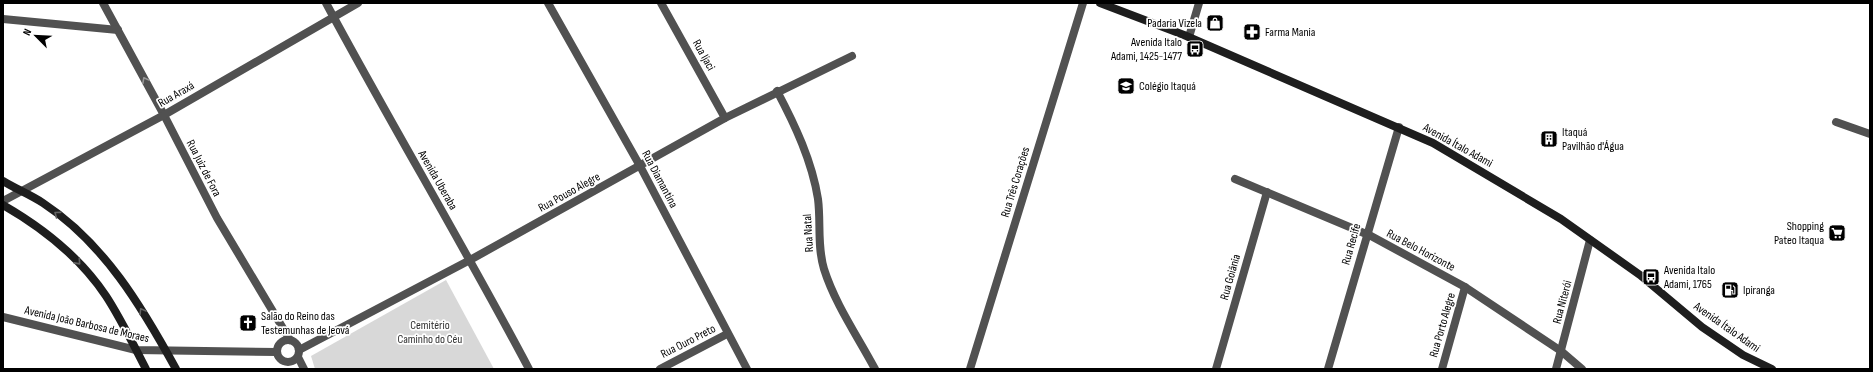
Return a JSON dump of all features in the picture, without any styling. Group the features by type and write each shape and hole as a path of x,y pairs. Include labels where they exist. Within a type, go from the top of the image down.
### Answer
{"main road":[{"name":"Avenida Ítalo Adami","path":"1100,3 1188,37 1433,143 1561,219 1640,275 1702,326 1743,355 1772,369"},
{"path":"3,181 49,207 66,220 90,243 130,290 176,369"},
{"path":"3,205 27,219 52,238 72,256 105,295 146,369"}],"street":[{"name":"Rua Juiz de Fora","path":"103,3 164,115 217,218 290,340"},
{"name":"Avenida Uberaba","path":"326,3 470,260 529,369"},
{"name":"Rua Araxá","path":"3,201 164,115 358,3"},
{"name":"Rua Diamantina","path":"548,3 640,166 747,369"},
{"name":"Rua Ijaci","path":"661,3 726,118"},
{"name":"Rua Três Corações","path":"970,369 1084,3"},
{"path":"1188,37 1199,3"},
{"path":"3,19 118,30"},
{"name":"Rua Pouso Alegre","path":"299,353 726,118 777,91 852,56"},
{"name":"Rua Natal","path":"777,91 798,131 813,178 818,199 820,254 824,268 836,295 875,369"},
{"path":"1836,122 1870,134"},
{"name":"Rua Recife","path":"1328,369 1399,127"},
{"name":"Rua Belo Horizonte","path":"1234,179 1367,235 1465,288 1561,351 1582,369"},
{"name":"Rua Goiânia","path":"1216,369 1267,192"},
{"name":"Rua Niterói","path":"1556,369 1590,240"},
{"name":"Rua Porto Alegre","path":"1442,369 1465,288"},
{"name":"Avenida João Barbosa de Moraes","path":"3,317 136,350 166,352"},
{"name":"Rua Ouro Preto","path":"660,369 728,334"},
{"path":"299,353 293,361 286,362 280,359 277,352 282,342 290,340 296,344 299,353 304,369"},
{"path":"166,352 277,352"}],"green space":[{"name":"Cemitério Caminho do Céu","path":"446,280 494,369 315,369 311,356"},
{"path":"1708,318 1717,319 1730,324 1740,333 1740,338"}],"place":[{"name":"Padaria Vizela","path":"1215,23"},
{"name":"Farma Mania","path":"1252,32"},
{"name":"Avenida Italo Adami, 1425-1477","path":"1195,49"},
{"name":"Colégio Itaquá","path":"1126,86"},
{"name":"Itaquá Pavilhão d'Água","path":"1549,139"},
{"name":"Shopping Pateo Itaqua","path":"1837,233"},
{"name":"Avenida Italo Adami, 1765","path":"1651,277"},
{"name":"Ipiranga","path":"1730,290"},
{"name":"Salão do Reino das Testemunhas de Jeová","path":"248,323"}]}
